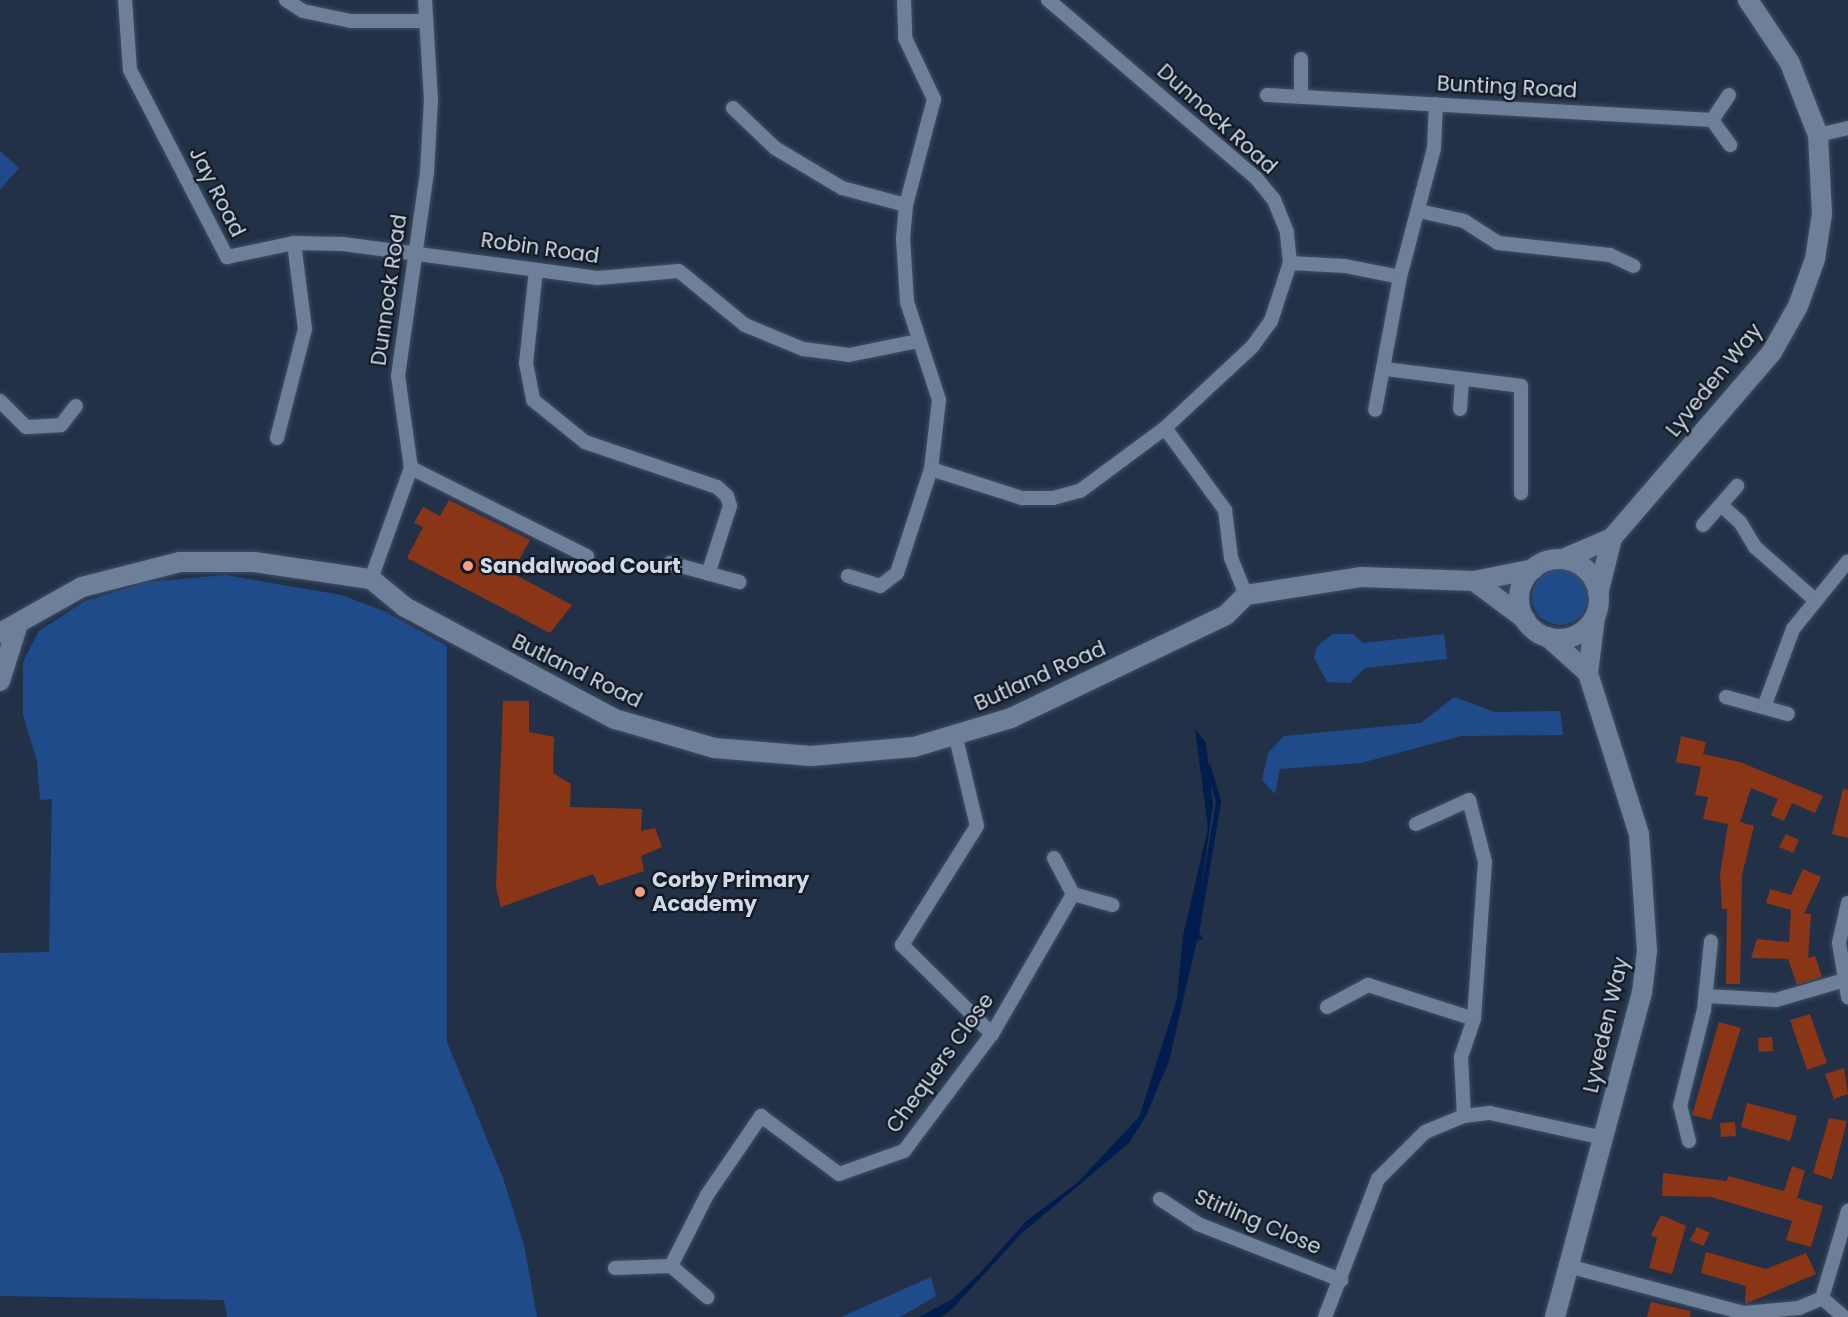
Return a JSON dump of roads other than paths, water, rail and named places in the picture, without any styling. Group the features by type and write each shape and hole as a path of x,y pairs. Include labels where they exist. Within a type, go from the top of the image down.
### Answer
{"street":[{"name":"Jay Road","path":"125,0 130,70 227,257 294,243 417,251"},
{"path":"286,0 303,11 351,21 425,21"},
{"name":"Dunnock Road","path":"371,579 411,468 398,376 417,251 431,100 425,21 426,0"},
{"path":"848,576 880,586 897,573 931,469 941,413 936,381 918,341 904,283 906,205 934,99 905,38 904,0"},
{"name":"Dunnock Road","path":"1048,0 1256,178 1279,211 1290,263"},
{"name":"Lyveden Way","path":"1563,559 1612,538 1757,371 1798,306 1815,259 1822,214 1818,135 1790,63 1748,0"},
{"path":"1300,59 1301,97"},
{"name":"Bunting Road","path":"1267,95 1712,120"},
{"path":"1729,95 1712,120 1730,145"},
{"path":"1376,410 1400,277 1434,148 1436,104"},
{"path":"734,108 774,148 842,188 906,205"},
{"path":"1818,135 1848,129"},
{"path":"1419,211 1464,221 1498,243 1610,255 1634,266"},
{"path":"276,438 305,329 294,243"},
{"name":"Robin Road","path":"417,251 598,278 679,271 745,325 783,343 826,354 874,353 918,341"},
{"path":"931,469 1022,498 1053,498 1080,491 1165,428 1252,347 1271,321 1290,263 1345,266 1400,277"},
{"path":"536,270 525,363 533,400 585,442 717,487 727,496 730,506 708,574"},
{"path":"1385,369 1462,382 1521,386 1521,493"},
{"path":"1460,409 1462,382"},
{"path":"0,401 26,427 61,425 76,406"},
{"path":"1165,428 1225,510 1231,558 1246,595 1369,576 1474,581 1534,569 1563,559 1586,569 1599,594 1594,617 1580,633 1548,637"},
{"path":"411,468 587,556"},
{"path":"1703,525 1722,506 1737,486"},
{"path":"1722,506 1740,522 1755,547 1814,599"},
{"name":"Lyveden Way","path":"1599,594 1612,538"},
{"path":"1764,707 1783,648 1814,599 1848,561"},
{"path":"0,681 9,630 82,587 180,562 254,562 371,579"},
{"path":"670,563 739,582"},
{"path":"1525,619 1519,595 1534,569"},
{"name":"Butland Road","path":"371,579 405,607 562,695 672,738 754,753 812,756 872,753 956,738 1066,693 1202,627 1226,615 1246,595"},
{"path":"1474,581 1548,637 1588,673"},
{"name":"Lyveden Way","path":"1555,1317 1642,993 1647,901 1639,834 1588,673 1594,617"},
{"path":"1726,697 1788,714"},
{"path":"956,738 977,826 902,945 993,1034"},
{"path":"1416,824 1469,800 1485,862 1474,1019 1461,1057 1464,1116"},
{"path":"1054,858 1073,894 1113,905"},
{"name":"Chequers Close","path":"671,1266 707,1195 761,1116 838,1174 904,1151 993,1034 1073,894"},
{"path":"1848,903 1839,943 1841,981 1848,997"},
{"path":"1689,1141 1680,1106 1707,996 1711,941"},
{"path":"1707,996 1776,1000 1841,981"},
{"path":"1327,1007 1368,986 1474,1019"},
{"path":"1325,1317 1382,1173 1425,1132 1464,1116 1513,1115 1604,1138"},
{"name":"Stirling Close","path":"1160,1199 1198,1224 1341,1280"},
{"path":"1822,1298 1848,1210"},
{"path":"615,1268 671,1266 706,1297"},
{"path":"1568,1266 1744,1313 1787,1310 1822,1298"},
{"path":"1822,1298 1844,1317"}],"waterway":[{"path":"1195,939 1218,801 1208,766"},
{"path":"1158,1069 1165,1046"}],"place":[{"name":"Sandalwood Court","path":"468,566"},
{"name":"Corby Primary Academy","path":"640,892"}]}
